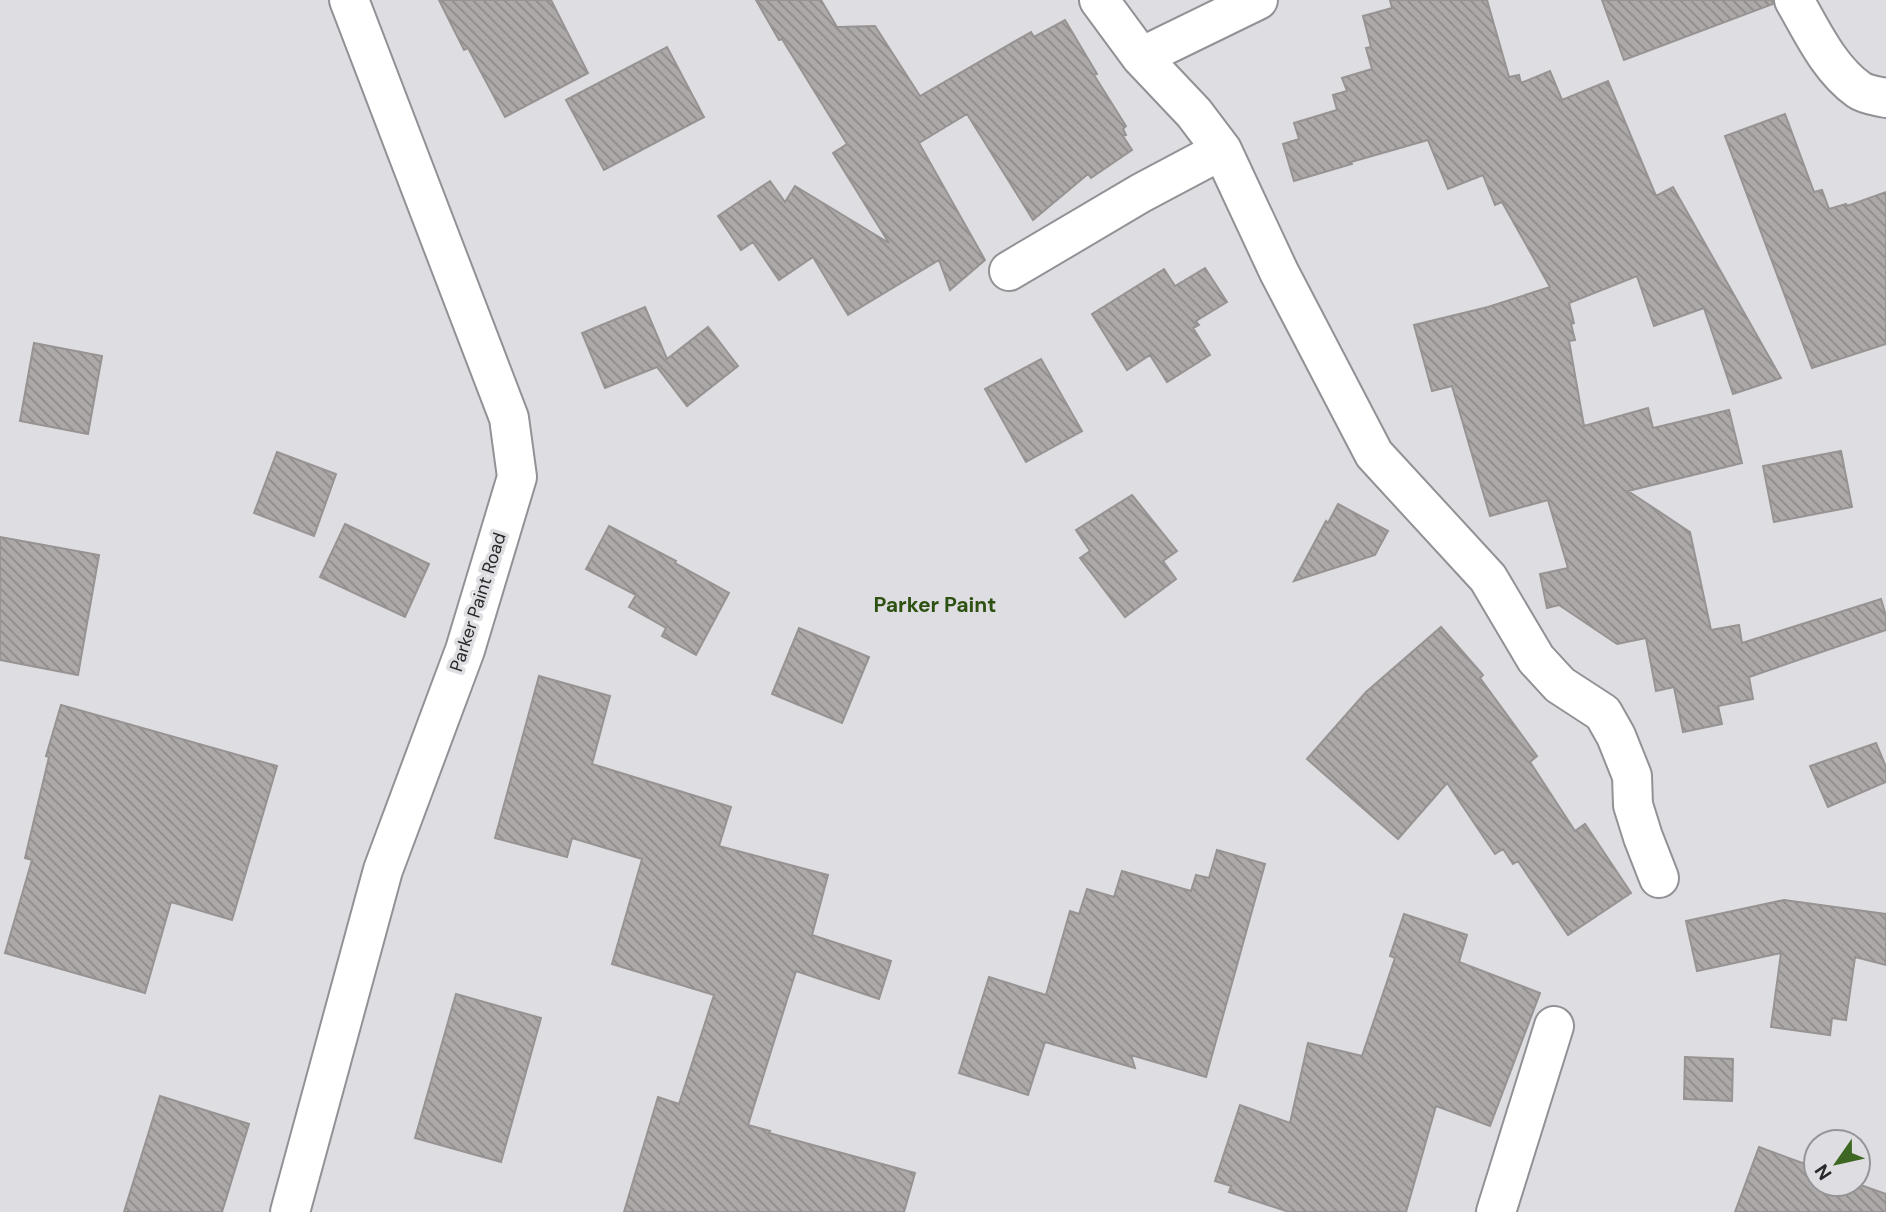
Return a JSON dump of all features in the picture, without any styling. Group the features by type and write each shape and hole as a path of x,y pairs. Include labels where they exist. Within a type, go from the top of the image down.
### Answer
{"street":[{"name":"Parker Paint Road","path":"290,1212 383,870 465,650 517,477 509,418 349,0"},
{"path":"1099,0 1142,57 1194,113 1222,150 1279,272 1374,454 1488,578 1536,659 1560,685 1603,713 1616,736 1632,776 1633,805 1659,878"},
{"path":"1142,57 1258,0"},
{"path":"1794,0 1835,67 1861,91 1886,98"},
{"path":"1009,271 1141,193 1222,150"},
{"path":"1496,1212 1553,1026"}],"building":[{"path":"439,0 551,0 588,73 505,117 468,48 464,50"},
{"path":"756,0 821,0 837,27 875,26 920,96 1031,32 1034,37 1065,20 1097,74 1094,75 1126,126 1123,129 1126,135 1123,136 1132,150 1091,178 1088,174 1033,220 967,114 919,143 985,260 950,290 939,260 848,315 813,257 779,280 753,242 741,250 718,216 770,181 785,202 795,186 889,243 833,153 847,144"},
{"path":"1390,0 1487,0 1509,77 1519,75 1521,83 1550,71 1562,100 1608,81 1656,196 1673,187 1781,378 1733,394 1704,308 1654,326 1637,276 1569,303 1575,340 1569,341 1584,426 1648,408 1653,428 1729,410 1742,463 1628,491 1690,532 1711,630 1739,625 1742,643 1881,599 1886,616 1886,630 1749,677 1753,699 1718,706 1722,724 1683,732 1674,687 1656,691 1646,638 1617,644 1559,605 1547,608 1540,574 1568,568 1548,500 1490,516 1452,386 1432,391 1414,325 1488,307 1550,287 1502,202 1495,205 1483,175 1448,189 1428,140 1294,181 1283,144 1299,139 1294,123 1337,110 1333,95 1347,91 1342,78 1372,69 1366,48 1371,47 1363,16 1392,8"},
{"path":"1602,0 1772,0 1773,4 1624,60"},
{"path":"667,47 704,117 604,170 566,100"},
{"path":"1785,114 1814,192 1822,190 1829,209 1846,204 1847,206 1886,192 1886,344 1812,368 1725,136"},
{"path":"1205,268 1227,302 1196,321 1199,325 1193,328 1210,355 1167,382 1150,355 1127,370 1092,314 1164,269 1175,286"},
{"path":"645,307 667,359 708,327 738,366 687,406 657,367 605,388 582,333"},
{"path":"34,343 102,356 88,434 20,421"},
{"path":"1041,359 1082,431 1026,462 985,389"},
{"path":"1841,451 1852,507 1774,522 1763,466"},
{"path":"277,452 336,474 314,536 254,513"},
{"path":"1132,495 1177,551 1163,561 1176,579 1125,617 1080,558 1090,551 1076,530"},
{"path":"1338,504 1388,531 1375,555 1294,581 1326,521 1328,523"},
{"path":"345,524 429,564 405,617 320,577"},
{"path":"609,526 676,561 675,563 729,593 696,655 662,636 666,628 629,607 636,595 586,569"},
{"path":"0,537 99,555 78,675 0,660"},
{"path":"1441,627 1483,675 1480,678 1537,756 1530,762 1575,831 1585,824 1631,893 1568,935 1518,861 1513,864 1503,849 1495,854 1447,783 1398,839 1307,759 1366,692"},
{"path":"799,628 869,657 842,723 772,694"},
{"path":"539,676 610,696 592,764 731,807 719,846 828,875 812,935 891,961 879,999 796,971 748,1125 915,1173 904,1212 624,1212 658,1097 679,1104 714,995 612,964 642,859 572,838 567,857 495,838"},
{"path":"61,705 277,766 232,920 171,902 145,993 5,953 32,860 25,858 49,757 46,756"},
{"path":"1876,743 1886,767 1886,782 1828,807 1810,766"},
{"path":"1217,850 1265,864 1206,1077 1131,1055 1135,1068 1045,1042 1028,1095 959,1073 989,977 1046,995 1070,911 1079,914 1087,889 1114,897 1122,871 1191,891 1196,875 1209,878"},
{"path":"1784,900 1886,914 1886,965 1855,957 1846,1020 1832,1018 1830,1035 1771,1027 1781,953 1697,971 1686,921"},
{"path":"1404,914 1467,935 1459,962 1540,993 1490,1126 1436,1106 1406,1212 1289,1212 1229,1192 1231,1186 1215,1181 1240,1105 1290,1123 1308,1043 1362,1056 1395,958 1390,956"},
{"path":"456,994 541,1018 501,1162 415,1138"},
{"path":"1685,1057 1733,1059 1732,1101 1684,1099"},
{"path":"160,1096 249,1124 222,1212 124,1212"},
{"path":"1759,1147 1802,1163 1802,1198 1872,1198 1872,1189 1886,1194 1886,1212 1735,1212"}],"district":[{"name":"Parker Paint","path":"935,605"}]}
